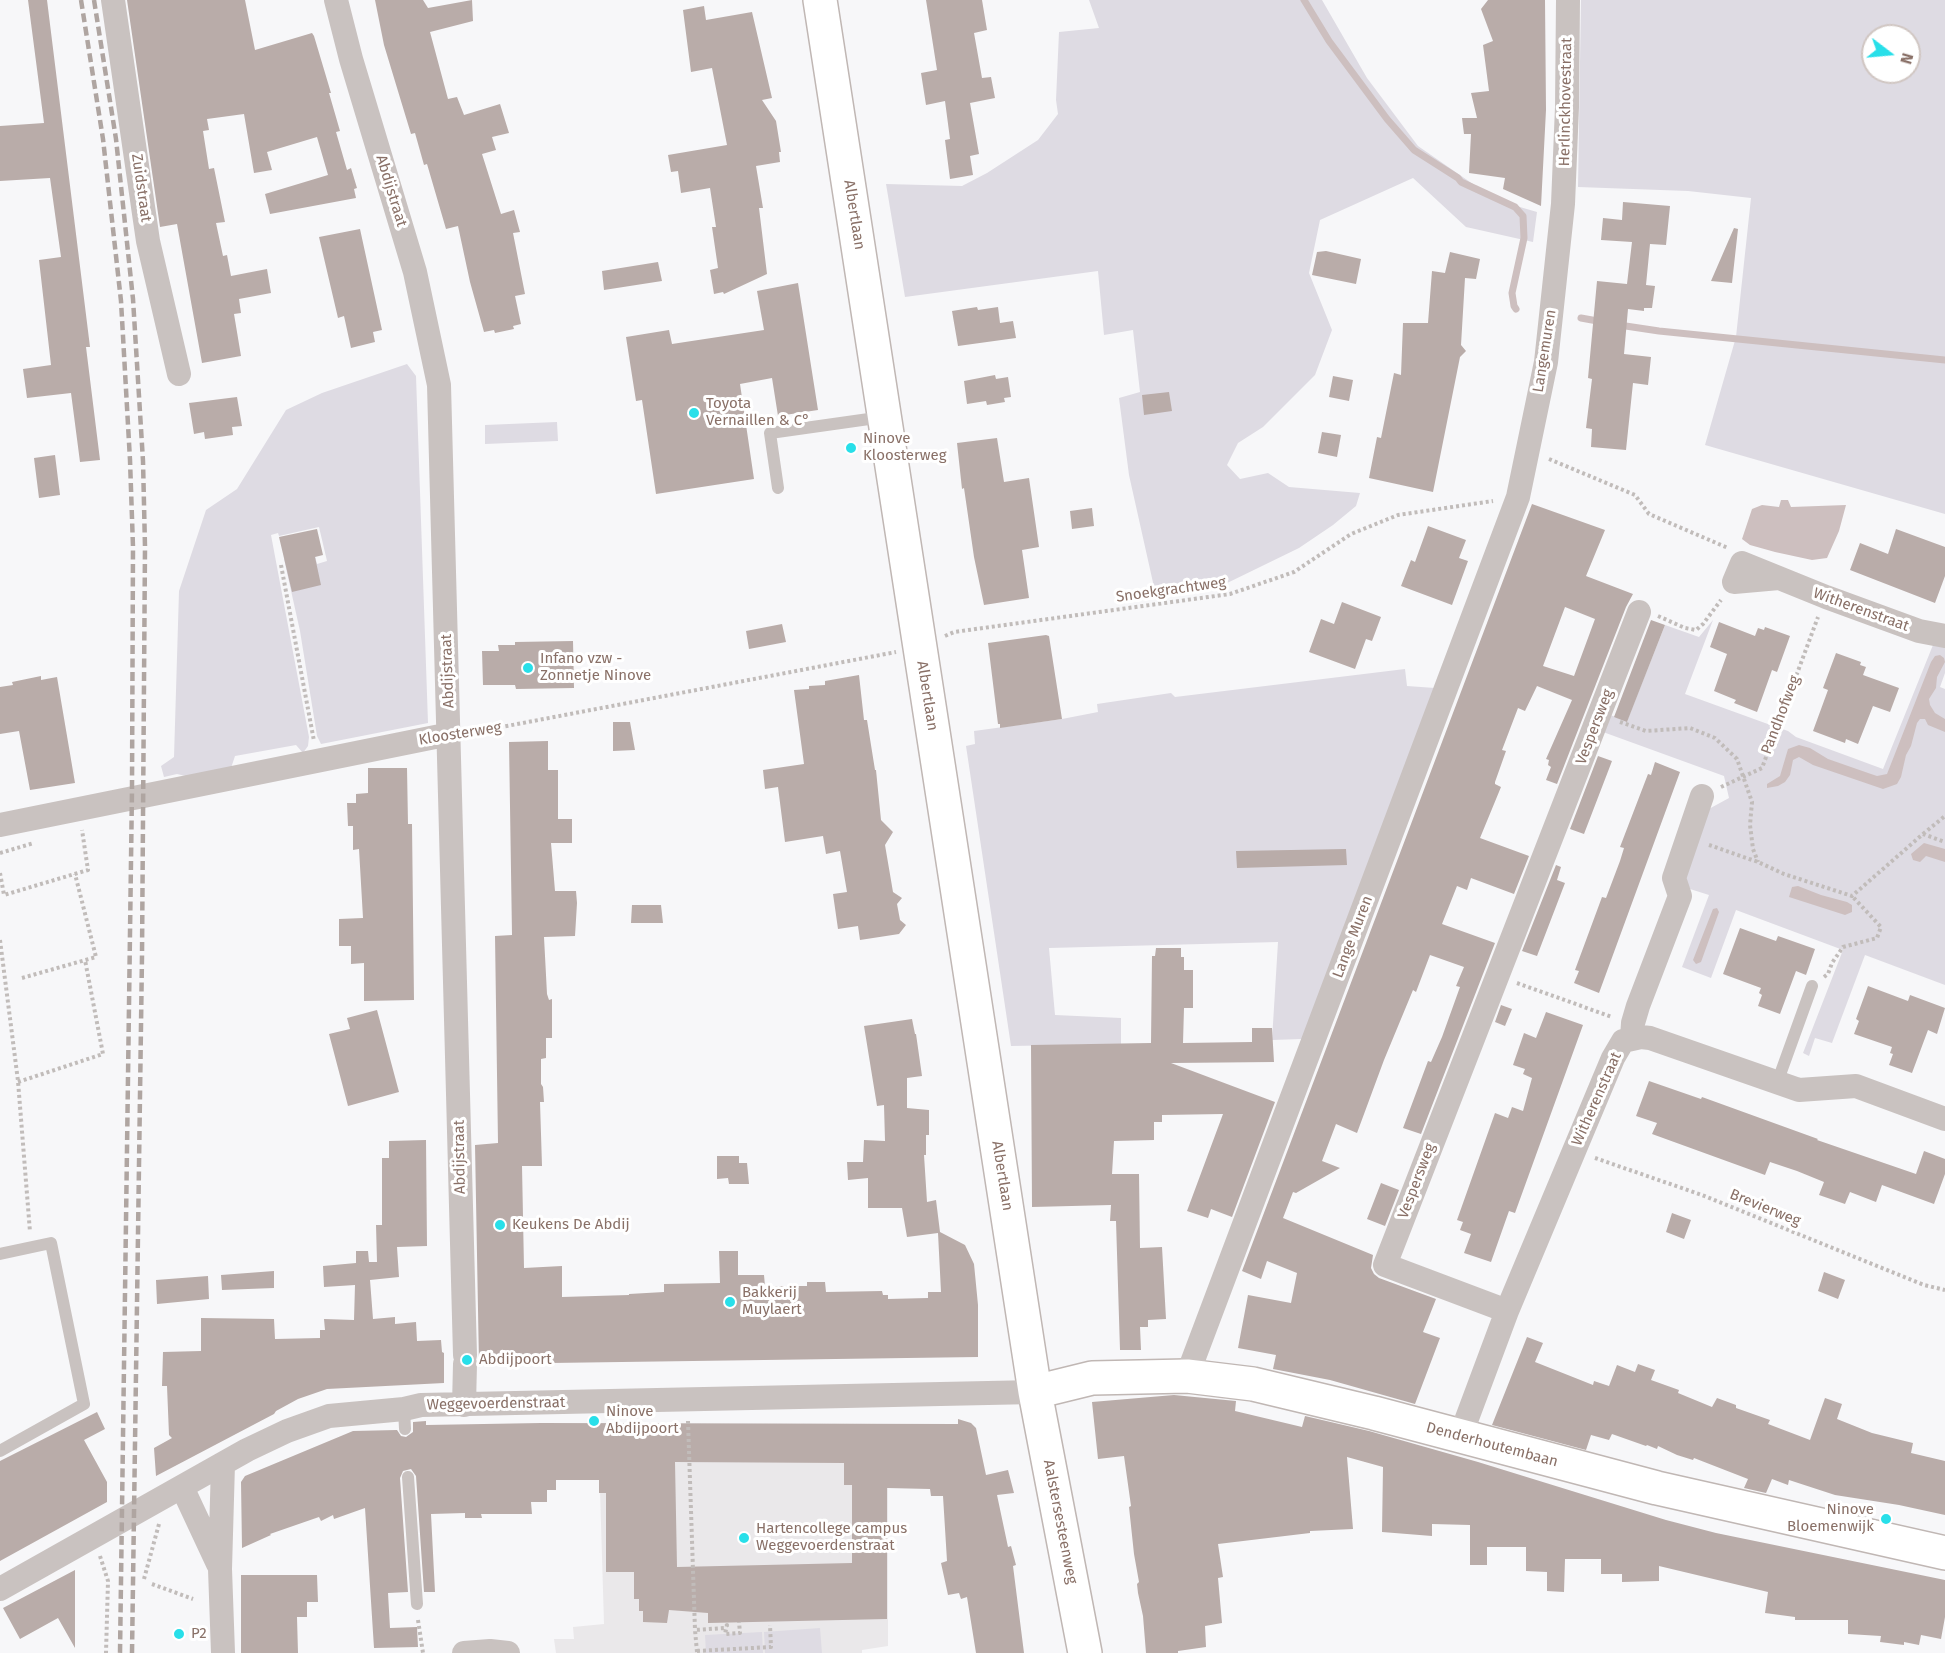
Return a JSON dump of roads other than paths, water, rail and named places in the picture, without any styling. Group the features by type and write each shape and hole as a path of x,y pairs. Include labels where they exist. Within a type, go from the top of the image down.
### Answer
{"main road":[{"name":"Albertlaan","path":"820,0 1035,1392"},
{"name":"Denderhoutembaan","path":"1035,1392 1092,1378 1187,1376 1264,1387 1374,1413 1657,1488 1945,1553"},
{"name":"Aalstersesteenweg","path":"1035,1392 1085,1653"}],"street":[{"name":"Zuidstraat","path":"113,0 148,241 179,374"},
{"name":"Abdijstraat","path":"336,0 351,59 415,272 439,386 450,734 465,1360 464,1405"},
{"name":"Herlinckhovestraat","path":"1563,204 1568,0"},
{"name":"Langemuren","path":"1518,497 1546,362 1563,204"},
{"name":"Lange Muren","path":"1187,1376 1518,497"},
{"name":"Witherenstraat","path":"1738,573 1779,578 1918,631 1945,636"},
{"name":"Vespersweg","path":"1508,1311 1385,1265 1640,612"},
{"name":"Kloosterweg","path":"0,825 76,820 318,761 450,734"},
{"path":"1632,1030 1680,896 1674,878 1702,796"},
{"name":"Witherenstraat","path":"1460,1437 1508,1311 1574,1150 1613,1058 1632,1030 1799,1090 1856,1086 1945,1119"},
{"name":"Weggevoerdenstraat","path":"0,1589 247,1450 287,1431 329,1416 404,1419 421,1405 1035,1392"},
{"path":"223,1653 220,1569 224,1464"},
{"path":"182,1487 220,1569"},
{"path":"464,1653 490,1651 508,1653"}],"lane":[{"path":"778,488 770,433 884,417"},
{"path":"1777,1083 1812,986"},
{"path":"0,1254 51,1243 84,1404 1,1447"},
{"path":"408,1477 417,1604"}],"waterway":[{"path":"1304,0 1329,41 1387,119 1414,150 1461,182 1515,207 1523,216 1524,238 1512,293 1516,309"},
{"path":"1581,318 1603,322"},
{"path":"1619,325 1945,360"}],"railway":[{"path":"81,0 103,139 121,301 133,547 132,789 120,1653"},
{"path":"94,0 116,139 133,299 143,461 145,547 142,956 132,1653"}],"place":[{"name":"Toyota Vernaillen & C°","path":"694,413"},
{"name":"Ninove Kloosterweg","path":"851,448"},
{"name":"Infano vzw - Zonnetje Ninove","path":"528,668"},
{"name":"Keukens De Abdij","path":"500,1225"},
{"name":"Bakkerij Muylaert","path":"730,1302"},
{"name":"Abdijpoort","path":"467,1360"},
{"name":"Ninove Abdijpoort","path":"594,1421"},
{"name":"Ninove Bloemenwijk","path":"1886,1519"},
{"name":"Hartencollege campus Weggevoerdenstraat","path":"744,1538"},
{"name":"P2","path":"179,1634"}]}
